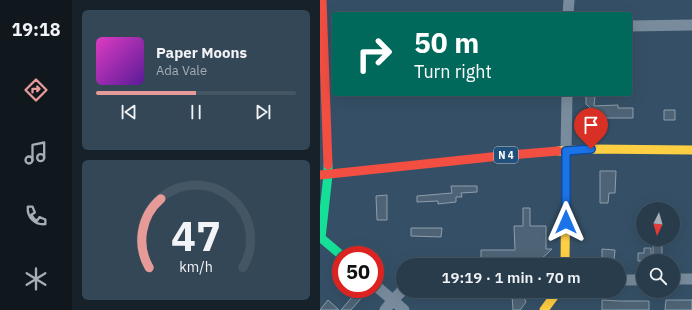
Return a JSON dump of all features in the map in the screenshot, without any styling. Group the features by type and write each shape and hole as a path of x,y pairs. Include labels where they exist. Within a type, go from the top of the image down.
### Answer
{"main road":[{"path":"322,0 324,175 320,239 332,248"},
{"name":"N 4","path":"324,175 502,156 591,149 692,150"},
{"path":"565,258 566,151"},
{"path":"544,310 553,298"}],"street":[{"path":"568,0 568,12"},
{"path":"632,26 692,25"},
{"path":"323,29 332,29"},
{"path":"566,151 567,96"},
{"path":"680,280 692,279"},
{"path":"384,292 404,310"},
{"path":"385,310 396,297"}],"building":[{"path":"586,96 595,96 594,106 618,105 618,108 633,108 633,118 601,118 586,104"},
{"path":"664,110 675,110 675,120 664,120"},
{"path":"600,171 616,171 615,193 609,193 608,203 600,203"},
{"path":"451,186 477,186 477,192 461,193 462,197 456,197 456,202 438,204 438,201 417,202 417,196 452,193"},
{"path":"387,195 387,220 377,220 376,196"},
{"path":"523,208 530,208 530,226 546,226 546,249 552,249 542,258 481,258 481,250 515,250 514,226 523,226"},
{"path":"411,228 442,228 441,237 411,236"},
{"path":"653,246 662,246 662,254 653,254"},
{"path":"644,248 651,248 651,254 638,254 644,253"},
{"path":"602,249 615,250 614,258 602,258"},
{"path":"351,298 361,298 351,310 341,310"},
{"path":"512,298 524,298 526,302 520,310 513,310"},
{"path":"328,300 339,310 320,310"},
{"path":"602,300 649,301 649,310 602,310"},
{"path":"666,300 692,300 692,310 665,310"}],"traffic: fast":[{"path":"328,165 321,238 332,247"}],"traffic: slow":[{"path":"558,151 591,149 692,150"},
{"path":"565,258 566,151"},
{"path":"544,310 553,298"}],"traffic: jam":[{"path":"322,0 328,165"},
{"path":"320,175 558,151"}],"route":[{"path":"566,222 566,151 591,149"}]}
